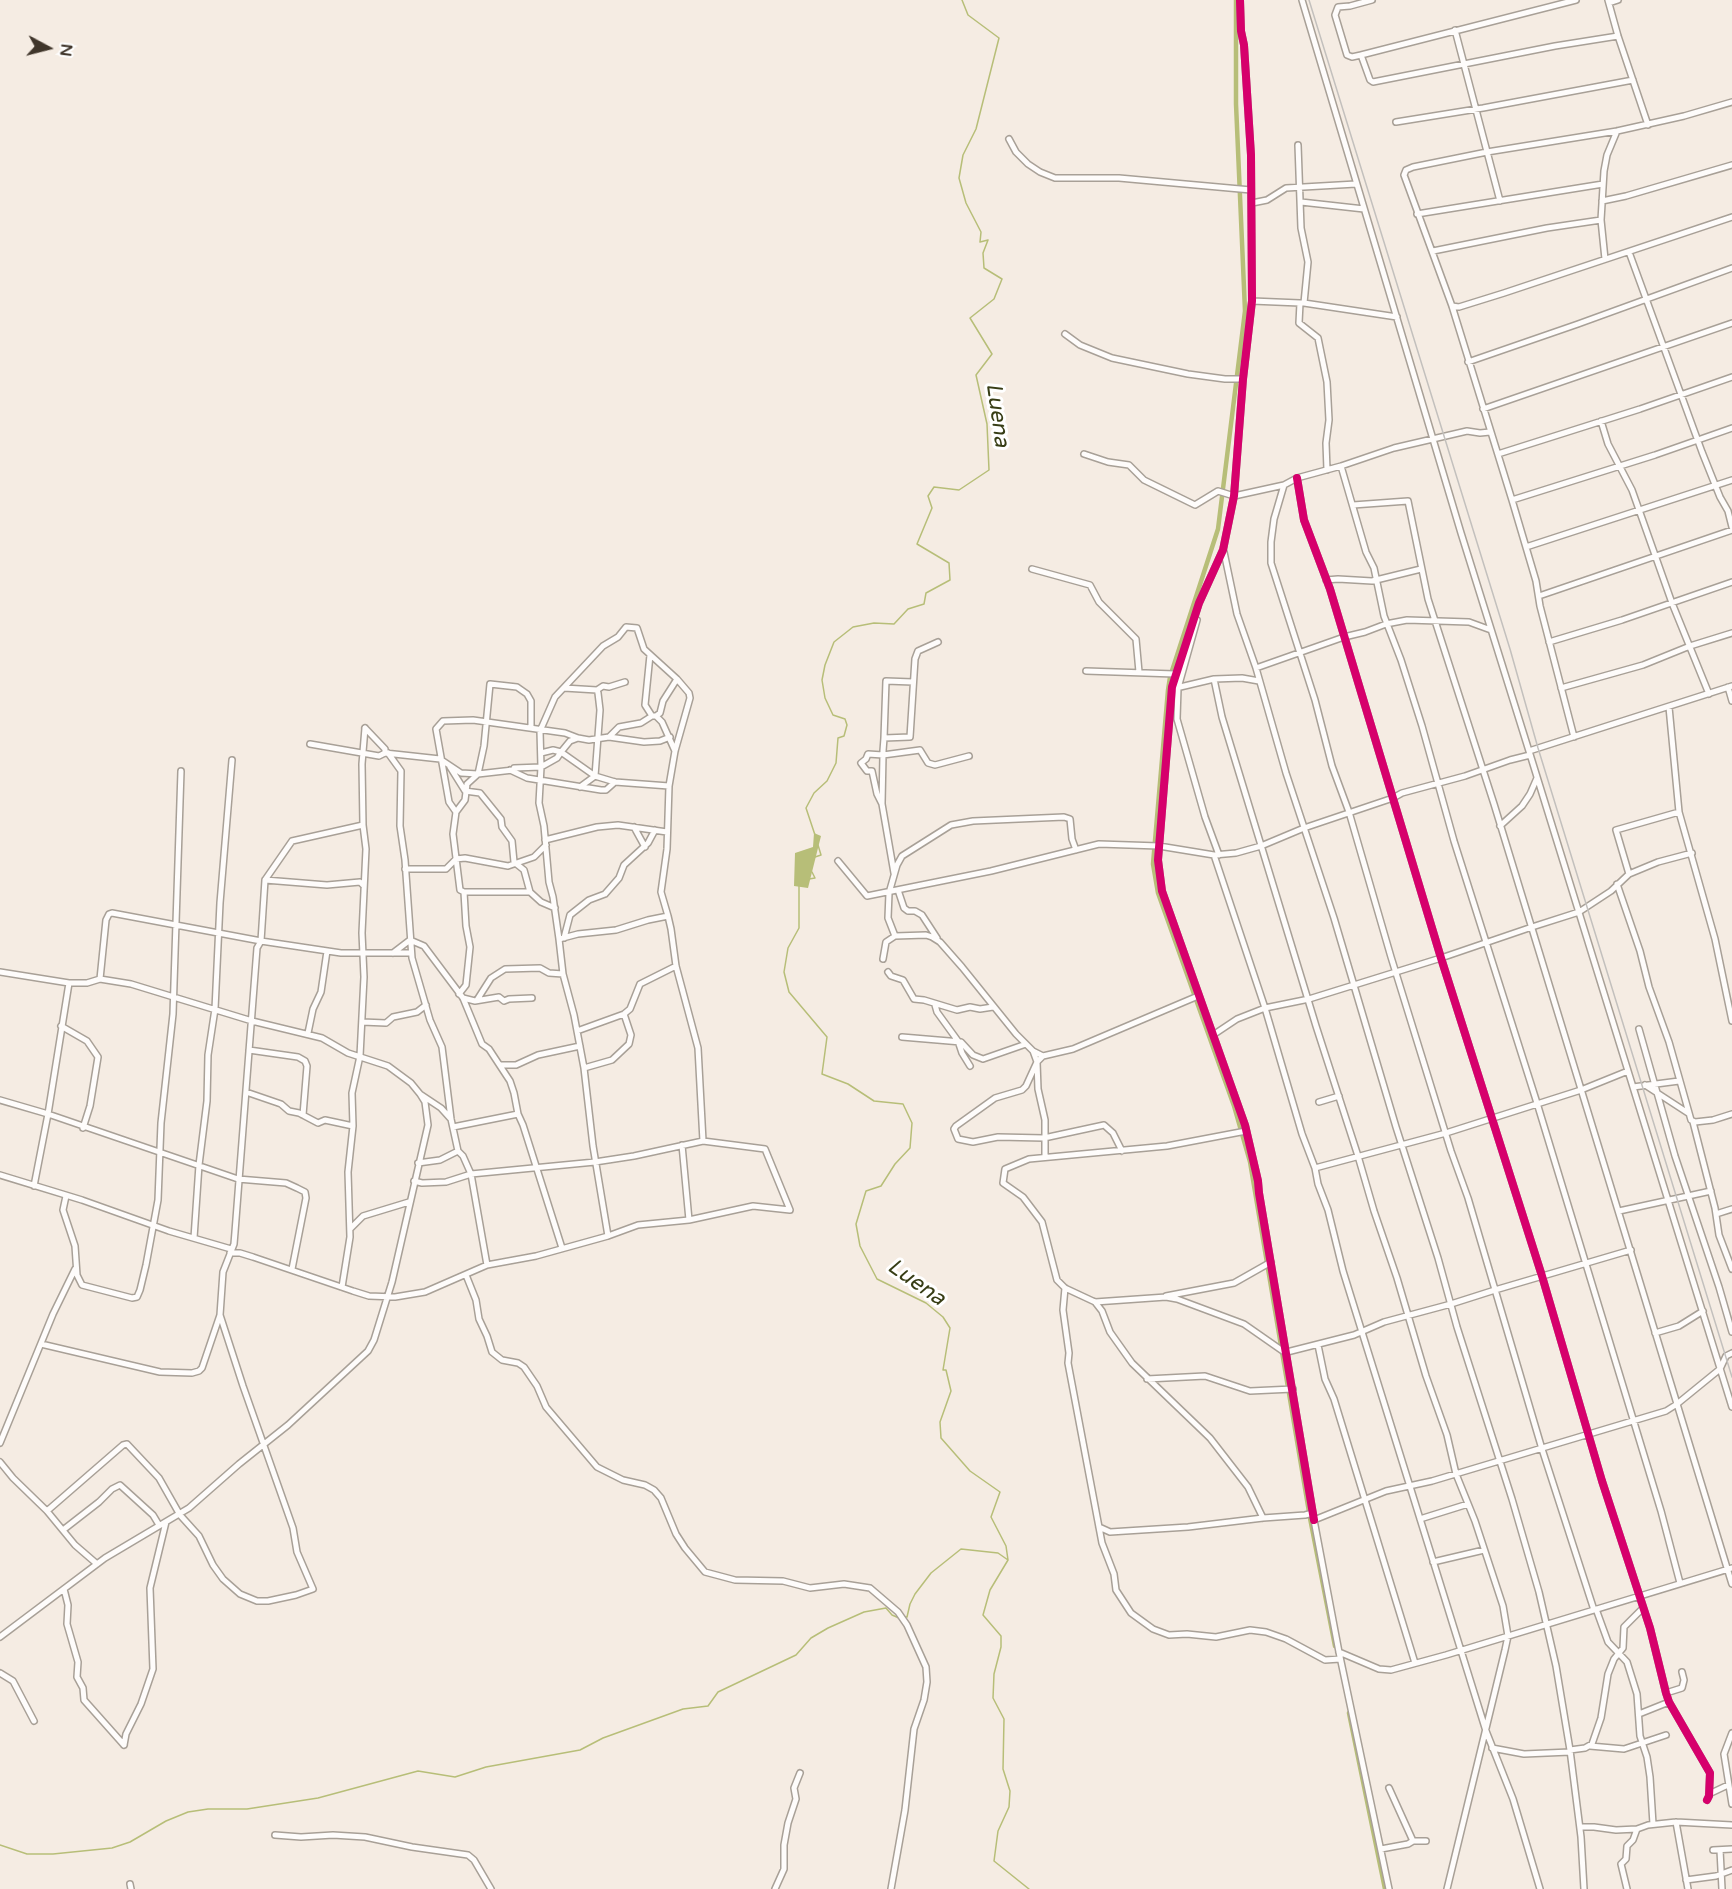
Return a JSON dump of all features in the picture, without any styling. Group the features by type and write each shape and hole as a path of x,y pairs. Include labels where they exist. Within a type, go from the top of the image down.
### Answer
{"street":[{"path":"1240,0 1249,117 1252,301 1234,496 1223,550 1199,603 1174,674 1178,726 1285,1080 1328,1210 1343,1272 1409,1485 1486,1731 1513,1798 1540,1889"},
{"path":"1302,0 1491,630 1732,1407"},
{"path":"1372,0 1338,8 1335,12 1347,55 1352,57 1361,55 1576,0"},
{"path":"1618,0 1609,1 1618,36 1648,124"},
{"path":"1455,30 1500,201"},
{"path":"1361,55 1370,80 1373,82 1464,63 1618,36"},
{"path":"1396,122 1633,80"},
{"path":"1574,737 1539,596 1512,500 1452,306 1404,175 1406,170 1413,166 1617,131 1732,102"},
{"path":"1605,259 1601,220 1605,162 1617,131"},
{"path":"1009,139 1016,152 1028,164 1044,174 1058,178 1119,178 1251,190"},
{"path":"1298,145 1302,228 1308,262 1299,323 1318,338 1327,382 1329,420 1326,443 1327,470"},
{"path":"1602,201 1732,165"},
{"path":"1252,203 1269,199 1281,189 1356,184"},
{"path":"1417,214 1603,184"},
{"path":"1301,202 1364,209"},
{"path":"1452,306 1459,307 1504,293 1732,217"},
{"path":"1433,251 1547,228 1601,220"},
{"path":"1539,596 1732,528 1728,511 1715,485 1629,252"},
{"path":"1468,362 1732,268"},
{"path":"1252,301 1302,303 1397,317"},
{"path":"1483,409 1732,322"},
{"path":"1065,334 1080,345 1112,357 1188,374 1243,379"},
{"path":"1498,454 1732,376"},
{"path":"1601,421 1605,438 1632,490 1672,603 1709,693"},
{"path":"1512,500 1732,428"},
{"path":"1084,454 1108,462 1129,465 1144,480 1198,505 1218,491 1234,496 1284,485 1298,478 1394,447 1467,431 1490,432"},
{"path":"1341,466 1366,552 1374,568 1386,624 1401,660 1515,1039 1537,1103 1634,1420 1680,1583"},
{"path":"1298,478 1304,520 1344,636 1441,958 1542,1276 1602,1481 1656,1647 1666,1694 1710,1773 1708,1797 1728,1785"},
{"path":"1526,547 1732,480"},
{"path":"1284,485 1274,519 1271,563 1315,700 1332,766 1366,876 1468,1198 1542,1449 1595,1610 1608,1642 1625,1658 1629,1666 1637,1694 1639,1731 1650,1777 1653,1824"},
{"path":"1353,505 1407,500 1434,620 1532,927 1732,1584"},
{"path":"1223,550 1237,614 1334,918 1500,1460 1547,1623 1570,1751 1580,1827 1584,1889"},
{"path":"1032,569 1090,585 1101,604 1136,639 1139,672"},
{"path":"1326,580 1377,580 1421,569"},
{"path":"1549,642 1732,582"},
{"path":"1199,603 1198,617 1175,688 1159,846 1159,873 1162,891 1246,1131 1258,1181 1340,1659 1389,1889"},
{"path":"1256,668 1344,636 1407,620 1469,622 1491,630"},
{"path":"609,1236 596,1162 584,1068 563,974 561,938 549,882 546,843 539,803 540,731 552,701 603,646 618,637 626,627 637,627 644,649 677,679 690,698 675,751 669,786 661,892 668,916 676,966 698,1048 703,1141"},
{"path":"1561,688 1643,665 1690,646 1732,633"},
{"path":"884,738 910,737 915,659 918,651 938,642"},
{"path":"650,655 644,700 646,710 662,722 675,751"},
{"path":"1086,671 1174,674"},
{"path":"1175,688 1214,679 1242,678 1259,681"},
{"path":"609,737 619,727 641,723 660,713 663,701 677,679"},
{"path":"1214,679 1222,717 1368,1192 1447,1435 1456,1474 1475,1521 1503,1606 1508,1636 1447,1889"},
{"path":"894,877 882,804 886,681 913,682"},
{"path":"564,688 597,690 603,686 609,687 625,682"},
{"path":"530,892 465,892 459,887 453,831 456,812 465,800 467,784 478,774 490,684 523,690 529,697 531,728"},
{"path":"838,861 867,896 991,871 1076,849 1106,844 1159,846 1217,855 1236,853 1261,846 1402,793 1465,776 1574,737 1709,693 1730,687 1732,701"},
{"path":"595,776 600,703 597,690"},
{"path":"1669,707 1679,812 1715,939 1732,1020"},
{"path":"456,812 449,802 436,734 439,724 448,720 486,722 565,733 578,738"},
{"path":"342,1287 350,1230 348,1172 353,1126 352,1093 360,1056 362,1022 363,885 366,849 363,825 365,728 401,771 400,826 411,953 426,1005 442,1047 451,1119 458,1151 463,1155 471,1174 487,1265"},
{"path":"450,767 454,767 461,773 478,774 514,768 541,767 557,758 570,741 578,738 609,737 641,742 660,741 670,737"},
{"path":"310,744 379,756 386,753 441,759 450,767 465,791"},
{"path":"540,753 555,750 561,752 595,776 615,782 669,786"},
{"path":"882,804 877,794 872,771 867,771 861,763 868,754 883,755 920,750 928,763 935,765 969,756"},
{"path":"195,1238 207,1101 208,1055 215,1009 232,760"},
{"path":"510,770 540,781 604,790 615,782"},
{"path":"66,1196 63,1210 75,1246 77,1275 82,1285 132,1298 136,1297 140,1290 155,1226 158,1200 161,1123 171,1037 181,771"},
{"path":"580,787 595,776"},
{"path":"1500,826 1522,806 1537,777"},
{"path":"465,791 480,792 501,819 502,827 512,841 513,859 515,864 524,870 530,892 541,902 555,908"},
{"path":"1629,874 1616,830 1679,812"},
{"path":"895,936 888,918 889,893 897,865 902,856 951,825 973,821 1064,817 1070,819 1072,839 1076,849"},
{"path":"41,1344 160,1372 192,1373 202,1368 220,1315 222,1278 232,1248 257,948 261,941 265,880 291,841 363,825"},
{"path":"405,869 446,869 456,859 471,858 506,866 537,855 546,843 597,827 634,827 667,832"},
{"path":"634,827 645,847"},
{"path":"561,938 570,915 589,900 605,894 617,880 624,865 645,847 655,830"},
{"path":"1213,1035 1237,1019 1264,1008 1309,999 1579,912 1604,896 1629,874 1658,862 1692,853"},
{"path":"265,880 327,885 360,882 363,885"},
{"path":"1617,884 1640,951 1648,987 1669,1042 1688,1113 1693,1122 1711,1191 1719,1235 1732,1269"},
{"path":"898,890 904,908 922,915 940,942 993,1007 1033,1051 1043,1056"},
{"path":"461,996 466,985 470,947 466,926 465,892"},
{"path":"100,979 106,920 109,914 327,951 363,954 411,953"},
{"path":"561,938 616,930 668,916"},
{"path":"883,959 886,942 895,936 926,935 940,942"},
{"path":"393,953 410,940"},
{"path":"410,940 427,949 461,996 482,1044 489,1049 501,1065 514,1093 518,1114 562,1248"},
{"path":"308,1034 313,1009 321,992 327,951"},
{"path":"577,1031 624,1014 630,1009 640,984 676,966"},
{"path":"469,1010 491,978 505,969 540,968 549,973 563,974"},
{"path":"0,972 69,983 87,983 100,979 131,984 252,1021 330,1041 348,1053 386,1065 397,1072 451,1119"},
{"path":"888,972 891,976 903,980 914,999 957,1010 970,1007 980,1009 993,1007"},
{"path":"34,1186 69,983"},
{"path":"461,996 476,1000 499,997 504,1001 532,998"},
{"path":"1122,1150 1113,1133 1104,1125 1044,1138 998,1137 973,1142 958,1138 954,1129 995,1098 1022,1090 1037,1062 1043,1056 1073,1049 1198,996"},
{"path":"362,1022 386,1023 393,1017 417,1012 426,1005"},
{"path":"935,1005 937,1012 958,1041 970,1066"},
{"path":"584,1068 610,1061 629,1044 631,1035 624,1014"},
{"path":"61,1026 87,1041 98,1057 90,1106 83,1128"},
{"path":"1640,1029 1688,1197 1732,1332"},
{"path":"902,1036 958,1041 973,1055 983,1059 1026,1044"},
{"path":"501,1065 516,1065 538,1055 580,1046"},
{"path":"249,1050 298,1057 305,1061 307,1066 303,1115"},
{"path":"1033,1051 1037,1062 1038,1089 1046,1120 1045,1156"},
{"path":"1315,1168 1446,1133 1581,1089 1628,1071"},
{"path":"1633,1087 1679,1081"},
{"path":"1645,1086 1688,1113"},
{"path":"246,1092 281,1104 289,1111 318,1123 325,1120 353,1126"},
{"path":"0,1637 97,1564 159,1525 180,1515 288,1425 368,1351 388,1298 428,1125 425,1102 420,1094"},
{"path":"1319,1102 1339,1096"},
{"path":"0,1100 48,1114 83,1128 238,1179 286,1183 305,1192 292,1269"},
{"path":"453,1127 518,1114"},
{"path":"1693,1122 1713,1120 1732,1114"},
{"path":"1246,1131 1167,1146 1045,1156 1008,1166 1002,1178 1003,1183 1023,1197 1042,1222 1057,1280 1065,1288 1095,1302 1166,1296 1234,1283 1271,1262"},
{"path":"0,1175 82,1200 155,1226 232,1248 240,1253 369,1296 388,1298 418,1294 487,1265 536,1256 609,1236 638,1225 689,1220 753,1206 790,1210 765,1149 703,1141 596,1162 471,1174 446,1182 414,1181"},
{"path":"682,1145 689,1220"},
{"path":"418,1163 440,1160 458,1151"},
{"path":"412,1190 422,1183"},
{"path":"1619,1211 1711,1191"},
{"path":"350,1230 363,1216 409,1202"},
{"path":"349,1208 363,1216"},
{"path":"1716,1214 1732,1209"},
{"path":"1166,1296 1244,1324 1287,1353 1631,1250"},
{"path":"0,1443 65,1286 76,1267"},
{"path":"466,1275 492,1352 502,1360 518,1363 524,1367 537,1386 546,1407 597,1467 623,1480 645,1485 654,1490 661,1498 676,1534 705,1572 735,1580 783,1581 805,1588 844,1584 870,1588 898,1612 922,1656 926,1666 927,1682 924,1700 914,1729 905,1810 891,1889"},
{"path":"1065,1288 1063,1310 1069,1353 1068,1363 1105,1556 1114,1574 1118,1595 1134,1616 1153,1629 1174,1636 1184,1634 1216,1637 1250,1630 1266,1632 1286,1638 1325,1660 1340,1659"},
{"path":"1095,1302 1117,1344 1147,1379 1216,1445 1248,1487 1263,1518"},
{"path":"1655,1333 1679,1326 1703,1311"},
{"path":"47,1511 123,1445 127,1444 159,1478 180,1515 194,1530 213,1564 224,1579 240,1594 257,1601 268,1601 312,1590 313,1587 297,1552 292,1528 220,1315"},
{"path":"1318,1345 1325,1379 1334,1400 1415,1663"},
{"path":"1099,1527 1110,1532 1207,1525 1263,1518 1314,1516 1365,1498 1542,1449 1666,1410 1677,1404 1720,1369 1726,1356 1732,1353"},
{"path":"1147,1379 1205,1376 1250,1391 1293,1389"},
{"path":"0,1462 47,1511 80,1550 97,1564"},
{"path":"63,1530 112,1489 120,1485 153,1515 159,1525"},
{"path":"1420,1519 1468,1504"},
{"path":"64,1588 68,1605 67,1624 78,1662 77,1677 83,1688 84,1700 124,1745 126,1734 141,1704 153,1669 150,1588 166,1522"},
{"path":"152,1530 163,1535"},
{"path":"1433,1562 1484,1550"},
{"path":"1339,1652 1386,1671 1729,1568"},
{"path":"1590,1746 1601,1718 1608,1674 1623,1648 1624,1627 1643,1608"},
{"path":"1666,1694 1682,1688 1684,1680 1682,1672"},
{"path":"0,1673 14,1681 34,1721"},
{"path":"1639,1714 1669,1702"},
{"path":"1732,1733 1724,1754 1732,1804"},
{"path":"1492,1748 1524,1754 1570,1751 1590,1746 1624,1749 1666,1735"},
{"path":"776,1889 784,1869 784,1845 796,1799 794,1788 800,1773"},
{"path":"1389,1788 1413,1841"},
{"path":"1580,1827 1637,1829 1653,1824 1676,1822 1732,1825"},
{"path":"1676,1822 1688,1889"},
{"path":"1627,1889 1621,1864 1626,1859 1626,1846 1633,1840 1637,1829"},
{"path":"275,1835 301,1837 333,1835 365,1838 465,1854 474,1860 491,1889"},
{"path":"1381,1849 1413,1841 1426,1841"},
{"path":"1713,1850 1732,1849"},
{"path":"1720,1850 1722,1889"},
{"path":"1686,1880 1703,1879 1732,1870"}],"shaded area":[{"path":"814,833 821,836 808,888 794,886 795,853 813,847"}],"waterway":[{"name":"Luena","path":"815,835 806,808 814,793 827,781 836,763 838,738 844,736 847,725 845,719 833,715 825,698 822,680 834,642 853,627 874,623 894,624 908,609 924,604 926,593 950,580 949,563 917,544 932,508 928,496 934,487 959,490 989,470 987,424 976,375 992,354 970,318 994,299 1002,279 984,268 983,253 988,240 980,242 981,232 966,203 959,178 963,155 976,129 999,38 968,15 962,0"},
{"path":"1236,0 1236,104 1245,311 1218,529 1170,677 1153,864 1158,893 1234,1106 1250,1162 1310,1518 1335,1646"},
{"name":"Luena","path":"815,857 821,855 818,845"},
{"name":"Luena","path":"809,879 815,878 812,872"},
{"name":"Luena","path":"799,885 799,928 788,948 784,972 789,992 827,1037 822,1074 848,1084 874,1101 903,1104 912,1123 910,1148 895,1164 881,1186 866,1191 856,1224 860,1246 877,1279 926,1303 943,1317 950,1328 943,1370 946,1370 951,1391 940,1422 941,1438 970,1471 1000,1492 991,1517 1006,1546 1008,1560 990,1590 983,1615 1001,1636 1001,1647 994,1674 993,1698 1004,1719 1003,1769 1010,1791 1009,1807 998,1831 994,1861 1029,1889"},
{"path":"904,1617 907,1617 915,1594 931,1573 961,1549 998,1553 1008,1560"},
{"path":"0,1845 27,1854 53,1854 112,1848 130,1842 166,1821 188,1812 208,1809 247,1809 318,1798 418,1771 455,1777 486,1767 580,1750 603,1738 683,1709 708,1706 718,1692 796,1655 811,1638 864,1612 886,1608 892,1615 899,1618"},
{"path":"1349,1713 1385,1889"}],"railway":[{"path":"1309,0 1732,1377"}],"cycle path":[{"path":"1240,0 1251,155 1252,301 1234,496 1223,550 1199,603 1172,687 1158,860 1162,891 1245,1125 1258,1181 1314,1520"},
{"path":"1297,478 1304,520 1330,589 1441,958 1542,1276 1602,1481 1650,1628 1666,1693 1710,1773 1707,1800"}]}
